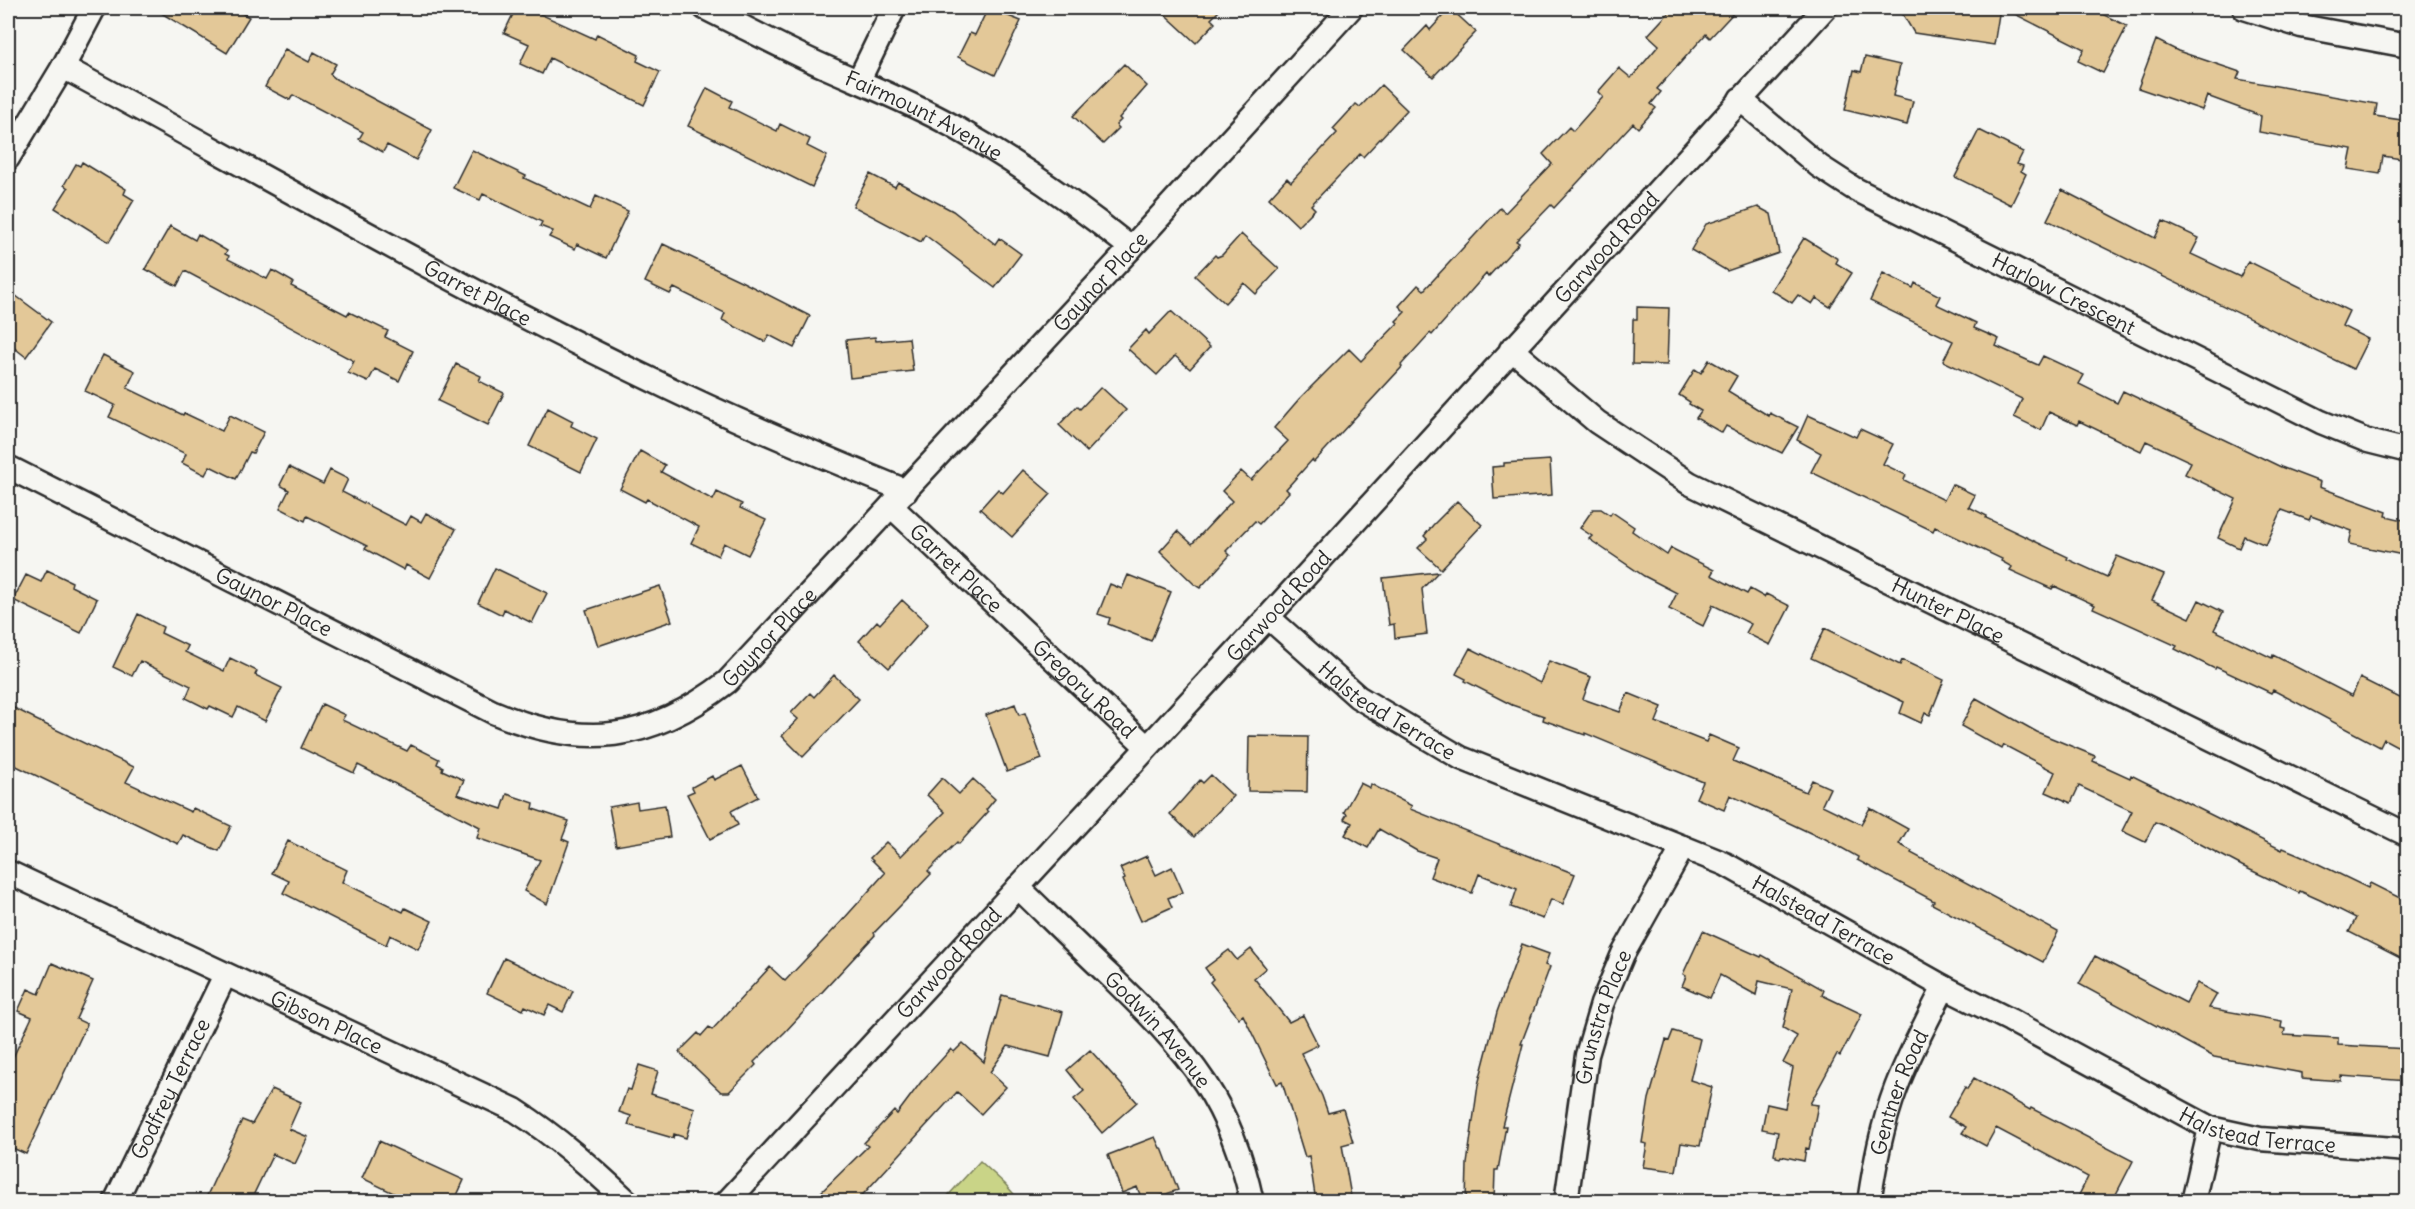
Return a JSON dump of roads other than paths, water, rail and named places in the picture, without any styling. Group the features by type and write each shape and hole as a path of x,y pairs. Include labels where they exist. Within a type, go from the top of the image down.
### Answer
{"street":[{"path":"11,146 63,68 94,8"},
{"name":"Fairmount Avenue","path":"705,8 949,124 1013,161 1073,202 1131,248"},
{"path":"859,80 894,8"},
{"name":"Gaynor Place","path":"8,467 493,712 526,726 565,734 604,735 639,729 673,717 701,702 727,682 1351,8"},
{"name":"Garwood Road","path":"727,1202 1268,617 1825,8"},
{"path":"2244,8 2301,26 2408,46"},
{"name":"Garret Place","path":"63,68 531,320 780,439 898,499 1022,629"},
{"name":"Harlow Crescent","path":"1740,99 1819,166 1852,188 2321,422 2368,441 2408,451"},
{"name":"Hunter Place","path":"1511,349 1597,422 1689,483 2408,835"},
{"name":"Halstead Terrace","path":"1268,617 1358,697 1461,758 1725,864 1944,987 2210,1128 2260,1139 2408,1150"},
{"name":"Gregory Road","path":"1022,629 1147,747"},
{"name":"Grunstra Place","path":"1566,1202 1587,1056 1602,1004 1623,954 1683,847"},
{"name":"Gibson Place","path":"8,872 515,1110 580,1157 628,1202"},
{"name":"Godwin Avenue","path":"1018,887 1176,1042 1206,1084 1229,1129 1246,1176 1252,1202"},
{"name":"Godfrey Terrace","path":"115,1202 225,975"},
{"name":"Gentner Road","path":"1869,1202 1878,1145 1895,1089 1944,987"},
{"path":"2193,1202 2210,1128"}]}
